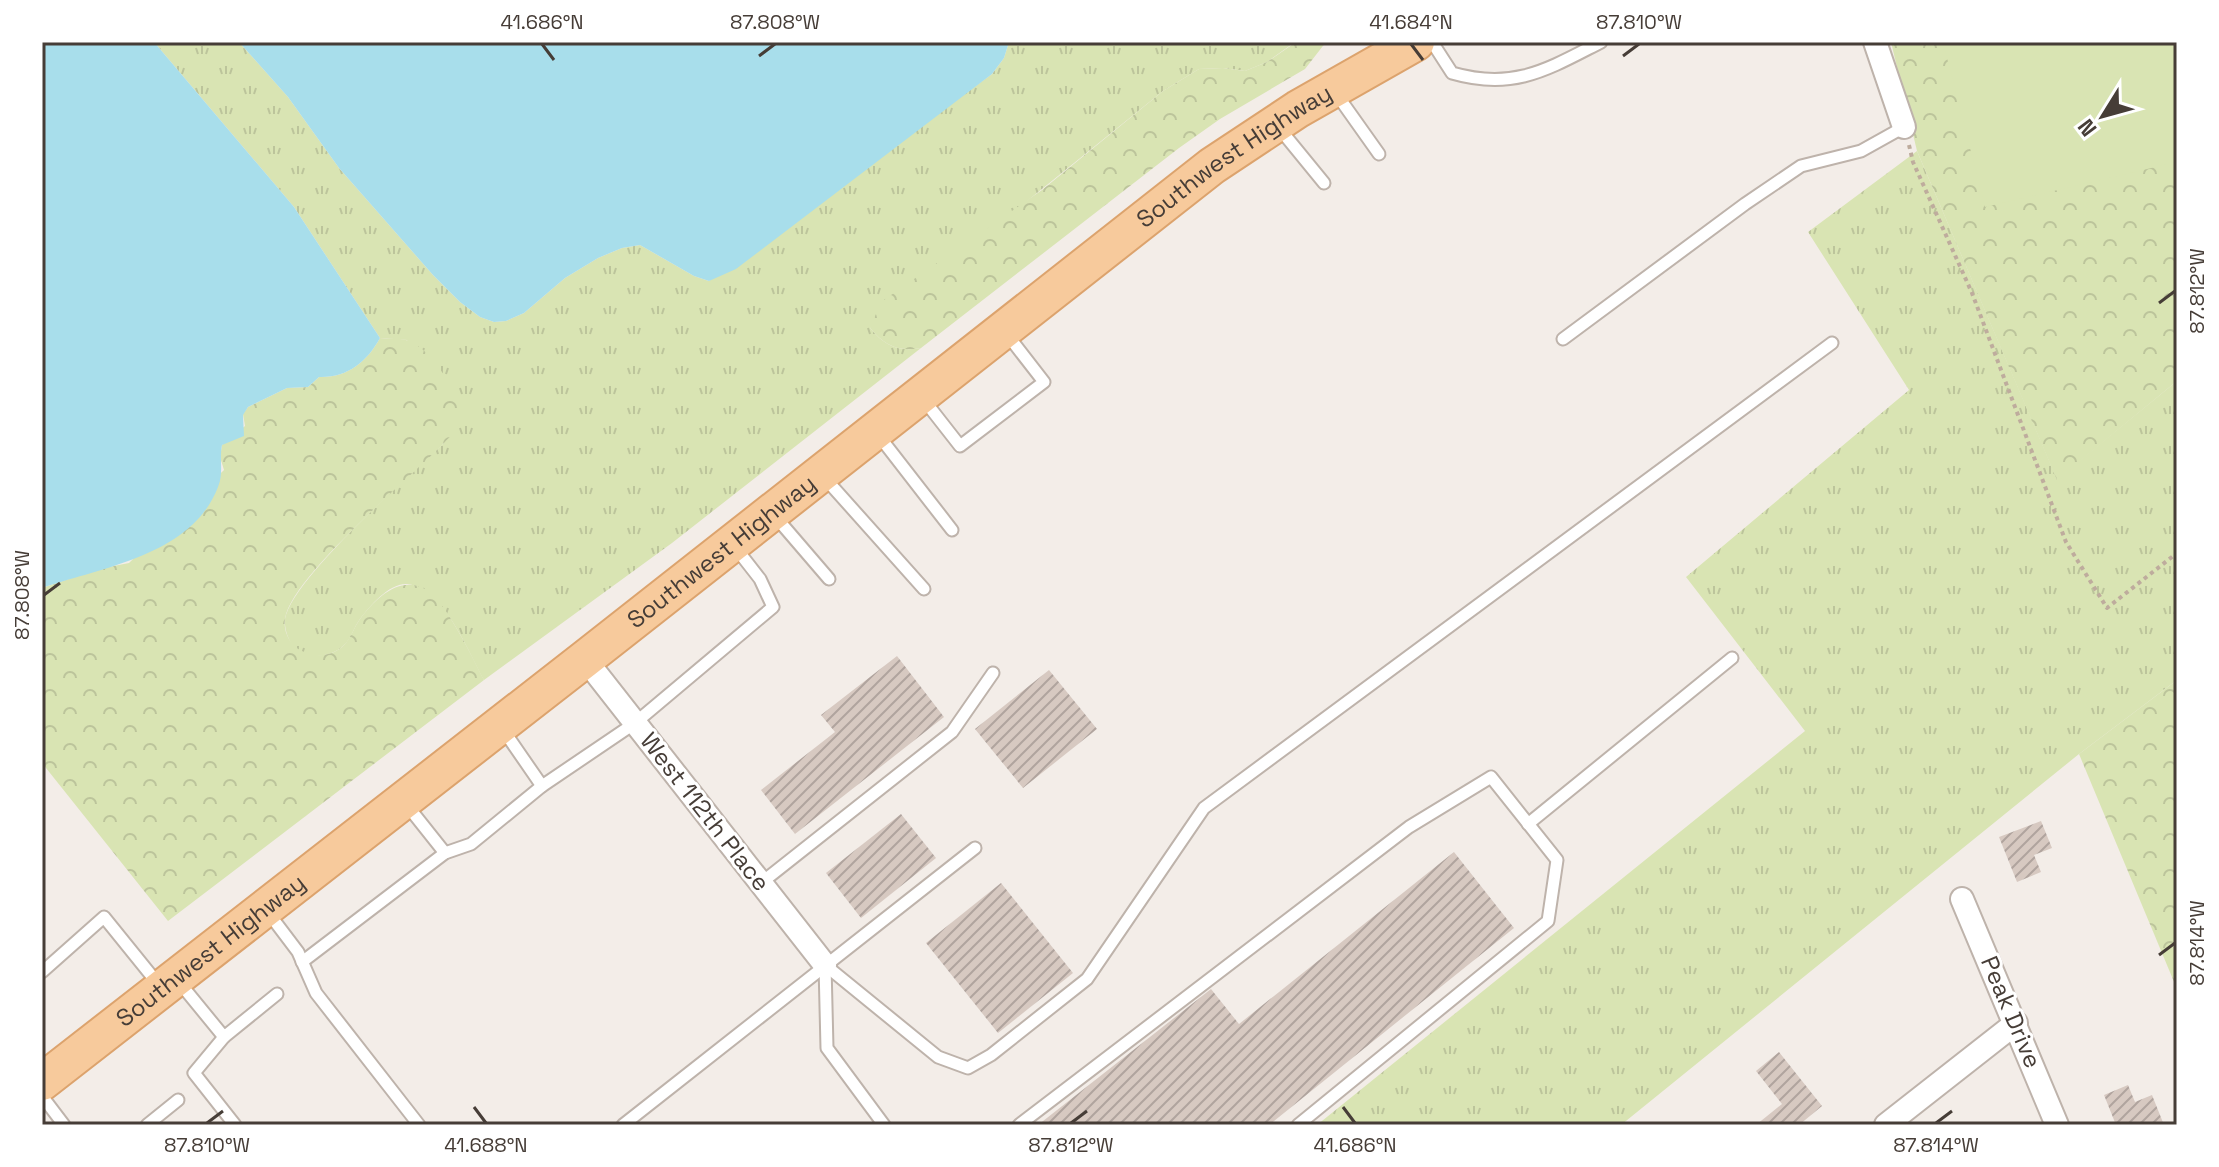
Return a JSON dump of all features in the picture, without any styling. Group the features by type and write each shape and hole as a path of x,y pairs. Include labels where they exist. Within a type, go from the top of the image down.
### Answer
{"main road":[{"name":"Southwest Highway","path":"47,1078 1212,166 1275,124 1416,42"}],"street":[{"path":"1875,42 1904,127"},
{"name":"West 112th Place","path":"585,659 825,965"},
{"name":"Peak Drive","path":"1962,899 2057,1125"},
{"path":"1886,1125 2016,1023"}],"lane":[{"path":"1432,42 1452,73 1509,81 1550,68 1601,42"},
{"path":"1333,89 1379,154"},
{"path":"1275,124 1324,183"},
{"path":"1563,339 1801,166 1861,151 1904,127"},
{"path":"920,395 960,446 1044,382 1003,329"},
{"path":"825,965 938,1057 968,1068 991,1055 1087,979 1204,808 1832,343"},
{"path":"874,431 952,530"},
{"path":"821,473 924,589"},
{"path":"772,512 829,579"},
{"path":"302,962 445,853 471,844 542,786 635,723 773,607 760,579 732,543"},
{"path":"1528,824 1732,658"},
{"path":"761,883 952,732 993,673"},
{"path":"500,725 542,786"},
{"path":"1019,1125 1409,827 1491,777 1557,860 1548,921 1298,1125"},
{"path":"403,801 445,853"},
{"path":"623,1125 975,848"},
{"path":"265,909 298,952 316,993 419,1125"},
{"path":"42,972 104,917 224,1037"},
{"path":"825,965 827,1048 884,1125"},
{"path":"235,1125 194,1073 224,1037 277,994"},
{"path":"47,1078 64,1125"},
{"path":"147,1125 178,1100"}],"path":[{"path":"1904,127 1913,162 1972,293 2066,542 2107,608 2177,553"}],"green space":[{"path":"154,42 239,42 288,97 339,168 433,275 460,302 480,317 494,322 506,321 524,313 565,278 622,248 640,245 694,276 709,281 992,74 1004,58 1009,42 1295,42 1267,62 1245,71 1199,69 1163,91 870,328 892,346 921,348 672,543 484,680 443,608 420,588 407,584 393,587 380,596 360,619 346,642 333,653 312,656 299,651 290,641 285,619 292,601 308,579 354,528 444,443 407,340 380,338 294,207"},
{"path":"1296,42 1326,42 1305,69 1220,119 1179,148 921,348 892,346 870,328 881,302 1042,190 1163,91 1199,69 1245,71 1267,62"},
{"path":"1891,42 2177,42 2177,381 2057,480 1917,151"},
{"path":"1943,42 2177,42 2177,162 1985,207"},
{"path":"1917,151 2057,479 2177,381 2177,680 2079,754 1621,1125 1317,1125 1805,731 1686,577 1909,390 1808,232"},
{"path":"380,338 406,340 425,352 450,384 466,417 443,444 307,579 292,601 285,619 286,633 293,645 305,653 323,655 334,652 346,642 360,619 380,597 397,587 415,585 425,589 441,604 484,680 168,921 42,763 42,588 98,569 129,563 224,470 220,457 222,445 245,426 243,414 248,407 287,388 308,387 319,377 339,375 355,367"},
{"path":"2177,680 2177,989 2079,754"}],"water":[{"path":"42,42 154,42 294,207 380,338 355,367 339,375 319,377 308,387 287,388 248,407 243,415 244,436 222,445 218,487 205,510 188,529 143,555 42,588"},
{"path":"239,42 1009,42 1004,58 992,74 736,269 709,281 694,276 640,245 622,248 565,278 524,313 506,321 494,322 480,317 460,302 433,275 339,168 288,97"}],"building":[{"path":"897,656 944,717 795,834 761,790 835,732 821,715"},
{"path":"1049,670 1097,729 1023,788 975,729"},
{"path":"901,814 936,858 861,918 826,873"},
{"path":"2041,821 2052,848 2034,855 2041,872 2017,882 1999,837"},
{"path":"1454,852 1514,928 1269,1125 1038,1125 1211,989 1239,1024"},
{"path":"1001,883 1073,973 998,1033 926,943"},
{"path":"1779,1052 1822,1106 1799,1125 1756,1125 1782,1104 1756,1071"},
{"path":"2128,1085 2135,1102 2152,1095 2164,1125 2116,1125 2104,1095"}]}
